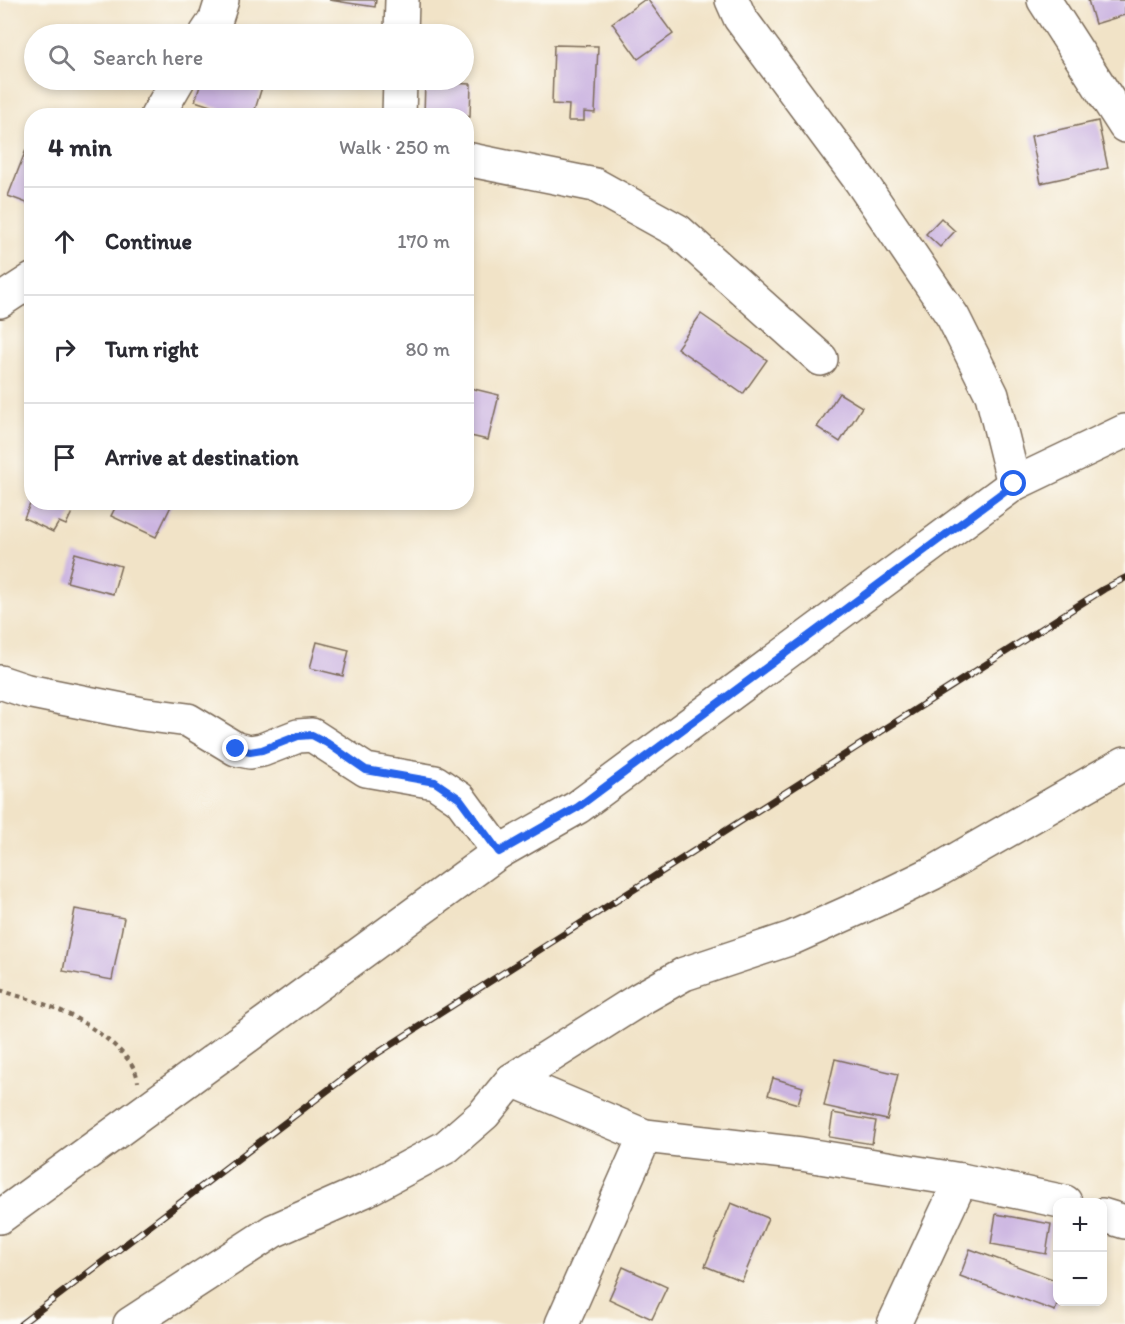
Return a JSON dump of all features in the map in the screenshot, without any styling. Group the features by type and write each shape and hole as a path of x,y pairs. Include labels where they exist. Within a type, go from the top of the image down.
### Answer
{"street":[{"path":"213,24 222,0"},
{"path":"401,24 402,0"},
{"path":"732,0 740,18 861,180 953,317 992,395 1014,484"},
{"path":"1044,0 1125,126"},
{"path":"162,108 172,90"},
{"path":"399,108 400,90"},
{"path":"474,161 595,185 678,231 821,359"},
{"path":"0,301 24,285"},
{"path":"0,1217 499,852 578,807 1014,484 1125,431"},
{"path":"0,682 27,691 142,714 188,720 236,749 250,752 262,750 298,736 312,735 366,770 435,782 460,799 499,852"},
{"path":"130,1324 142,1314 273,1231 366,1190 446,1147 483,1114 512,1080 640,999 684,974 792,938 888,895 933,873 1125,763"},
{"path":"512,1080 645,1136 801,1154 961,1180 1053,1200"},
{"path":"562,1324 645,1136"},
{"path":"894,1324 961,1180"},
{"path":"1107,1217 1125,1222"}],"path":[{"path":"0,990 69,1014 116,1045 138,1073 140,1113"}],"building":[{"path":"329,0 376,0 375,7"},
{"path":"644,0 648,0 673,34 638,59 612,23"},
{"path":"1088,0 1125,0 1125,15 1095,24"},
{"path":"554,45 598,46 595,113 584,112 584,121 568,121 569,105 552,104"},
{"path":"199,90 261,90 255,108 216,108 195,101"},
{"path":"425,90 471,90 470,108 424,108"},
{"path":"1098,121 1108,168 1041,183 1031,136"},
{"path":"24,155 24,202 8,196"},
{"path":"941,218 955,231 940,247 926,234"},
{"path":"701,314 767,360 743,394 677,348"},
{"path":"474,389 499,395 488,440 474,437"},
{"path":"839,393 862,407 840,442 817,427"},
{"path":"28,510 73,510 66,525 59,522 53,532 24,518"},
{"path":"114,510 169,510 156,537 111,516"},
{"path":"75,553 121,566 113,594 67,582"},
{"path":"317,642 349,650 343,676 310,668"},
{"path":"75,909 124,918 112,980 63,971"},
{"path":"835,1059 898,1074 887,1120 824,1106"},
{"path":"773,1078 803,1087 798,1104 768,1095"},
{"path":"833,1113 876,1121 872,1144 829,1137"},
{"path":"731,1203 768,1218 742,1281 705,1266"},
{"path":"996,1214 1051,1224 1046,1254 991,1244"},
{"path":"970,1249 1053,1279 1053,1306 1057,1306 1055,1311 960,1276"},
{"path":"623,1267 667,1287 652,1319 609,1299"}],"railway":[{"path":"21,1324 370,1058 1104,589 1125,578"}],"route":[{"path":"236,749 250,752 262,750 298,736 312,735 366,770 435,782 460,799 499,852 578,807 1014,484"}]}
